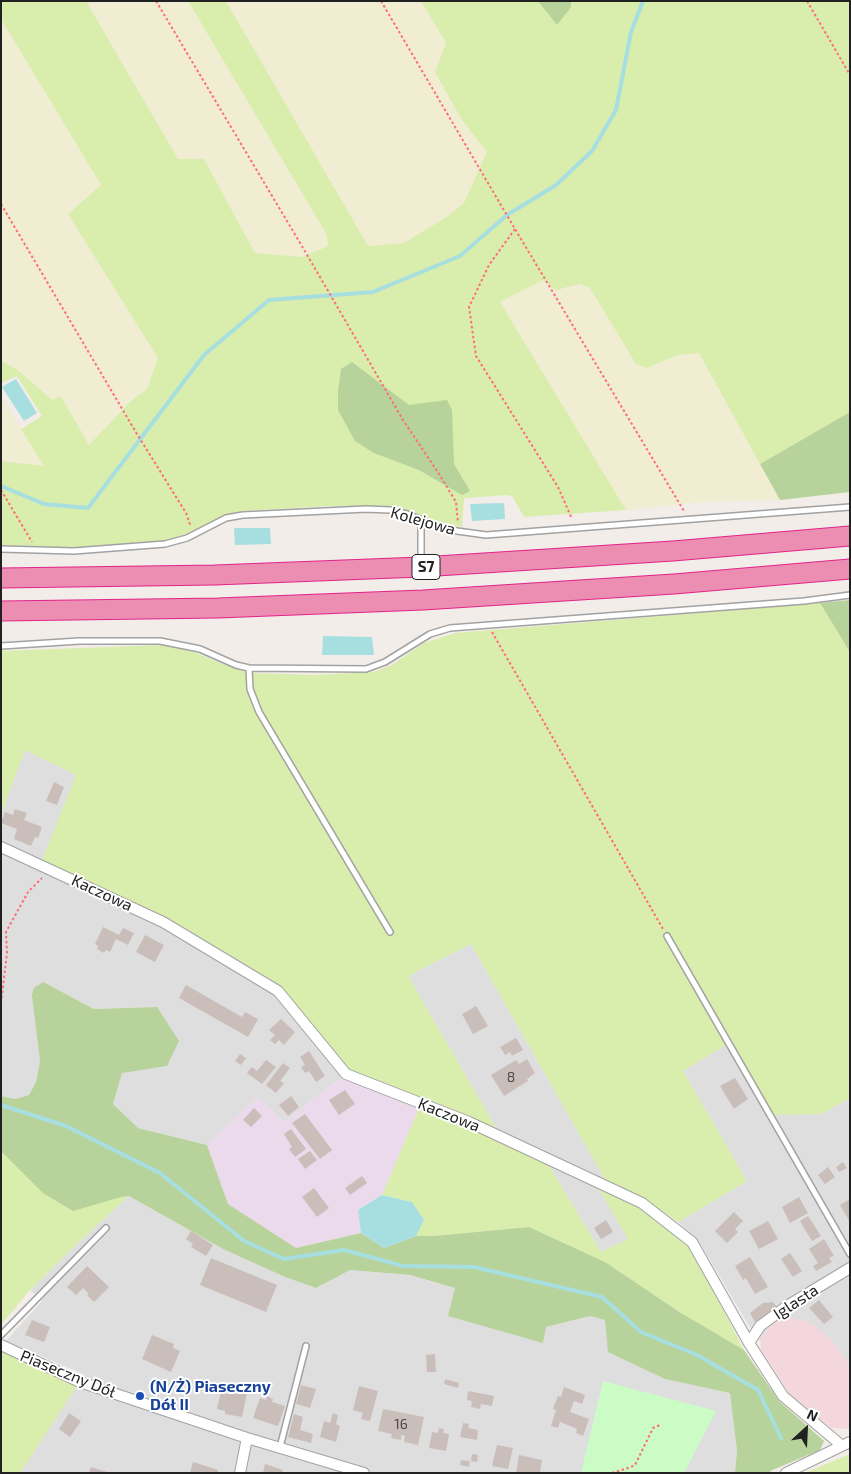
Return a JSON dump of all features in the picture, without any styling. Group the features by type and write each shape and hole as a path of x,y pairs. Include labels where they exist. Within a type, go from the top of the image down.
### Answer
{"highway":[{"name":"S7","path":"1,578 215,575 421,567 673,551 850,536"},
{"name":"S7","path":"1,612 208,608 424,600 655,586 850,569"}],"street":[{"name":"Kaczowa","path":"1,847 163,922 278,991 346,1074 469,1122 642,1203 692,1242 749,1343 783,1396 845,1444"},
{"name":"Iglasta","path":"749,1343 760,1326 780,1311 850,1268"},
{"name":"Piaseczny Dół","path":"1,1345 80,1382 247,1438 364,1473"},
{"path":"240,1473 247,1438"},
{"path":"786,1473 845,1444"}],"lane":[{"name":"Kolejowa","path":"1,549 74,551 165,544 194,534 226,518 243,514 390,510 457,532 486,535 689,521 850,507"},
{"path":"421,567 422,521"},
{"path":"1,646 79,642 160,641 200,649 236,665 249,668 366,670 385,662 430,634 450,628 804,601 850,595"},
{"path":"249,668 250,688 258,712 390,932"},
{"path":"667,936 850,1254"},
{"path":"1,1335 106,1228"},
{"path":"280,1448 306,1346"}],"path":[{"path":"156,1 403,420 456,502 457,532"},
{"path":"381,1 689,521"},
{"path":"807,1 850,75"},
{"path":"1,204 186,513 194,534"},
{"path":"515,229 489,265 470,307 476,356 558,487 575,529"},
{"path":"2,490 37,550"},
{"path":"488,625 667,936"},
{"path":"1,1003 7,953 6,932 28,892 50,869"},
{"path":"612,1473 631,1468 635,1465 654,1428 660,1424"}],"shaded area":[{"path":"86,1 188,1 327,235 328,246 303,257 255,253 204,159 178,159"},
{"path":"226,1 421,1 446,43 462,120 487,152 464,204 404,243 368,246"},
{"path":"1,19 101,185 68,214 158,358 147,389 131,401 89,445 61,396 52,400 18,370 1,361"},
{"path":"543,280 564,289 581,284 590,288 636,364 647,368 678,355 699,353 780,500 703,502 626,510 500,302"},
{"path":"1,395 21,429 44,466 1,461"},
{"path":"25,750 77,775 41,863 1,845 1,814"},
{"path":"1,851 161,925 275,995 343,1076 284,1123 258,1097 207,1145 138,1128 113,1104 122,1072 167,1066 157,1007 94,1009 42,982 40,1061 36,1082 29,1095 15,1099 1,1096"},
{"path":"471,944 607,1183 499,1133 408,976"},
{"path":"729,1043 821,1114 850,1098 850,1366 832,1340 780,1316 760,1339 751,1329 698,1240 678,1222 747,1181 683,1071"},
{"path":"343,1076 419,1108 382,1195 358,1210 361,1233 296,1248 228,1204 207,1145 258,1097 284,1123"},
{"path":"547,1162 597,1186 629,1239 601,1252"},
{"path":"129,1196 223,1249 285,1277 316,1288 350,1270 409,1275 455,1288 448,1316 546,1327 590,1316 605,1320 665,1379 731,1393 737,1450 735,1473 20,1473 83,1374 6,1341 42,1301 30,1290"},
{"path":"780,1316 809,1322 832,1340 850,1366 850,1429 832,1428 791,1396 761,1350 760,1339"}],"green space":[{"path":"1,1 86,1 178,159 204,159 255,253 303,257 328,246 327,235 188,1 226,1 368,246 404,243 445,218 464,203 487,152 462,120 435,72 446,43 421,1 850,1 850,412 760,464 699,353 678,355 647,368 636,364 590,288 580,284 556,290 543,280 500,302 626,510 524,517 512,496 507,495 464,498 462,527 437,522 402,509 378,506 327,506 242,511 223,516 188,533 168,540 131,545 74,548 1,545 1,461 44,466 21,429 42,416 17,376 1,383 1,361 18,370 52,400 61,396 89,445 131,401 147,389 158,358 68,214 101,185 1,19"},
{"path":"538,1 571,1 571,7 557,25"},
{"path":"352,362 409,405 447,400 452,410 454,464 470,491 462,495 419,470 374,453 355,441 338,410 341,369"},
{"path":"850,412 850,492 780,500 760,464"},
{"path":"850,600 850,652 820,603"},
{"path":"820,603 850,652 850,1098 821,1114 771,1115 729,1043 683,1071 747,1181 678,1222 644,1199 607,1183 471,944 408,976 499,1133 348,1071 281,989 166,918 41,863 76,775 25,750 1,814 1,651 162,645 194,652 249,673 314,675 373,672 392,665 424,643 455,633"},
{"path":"43,982 94,1009 157,1007 179,1041 167,1066 122,1073 113,1104 138,1128 207,1145 228,1204 296,1248 361,1233 384,1248 416,1236 529,1227 605,1262 681,1313 744,1350 779,1401 824,1441 820,1450 770,1471 772,1473 735,1473 737,1450 730,1393 665,1379 608,1352 605,1320 590,1316 546,1327 543,1343 448,1316 455,1288 410,1275 350,1270 316,1288 285,1277 223,1249 129,1196 73,1211 43,1193 1,1151 1,1096 15,1099 29,1095 36,1082 40,1061 32,995 34,988"},
{"path":"419,1108 468,1125 547,1162 601,1252 628,1239 597,1186 640,1206 689,1244 744,1350 681,1313 605,1262 529,1227 416,1236 424,1220 412,1202 382,1195"},
{"path":"1,1151 121,1197 129,1196 30,1290 1,1325"},
{"path":"1,1351 77,1386 20,1473 1,1473"},
{"path":"603,1381 716,1411 684,1473 581,1473"},
{"path":"850,1454 850,1473 805,1473"}],"water":[{"path":"16,379 37,413 24,421 2,387"},
{"path":"504,503 505,519 472,521 470,504"},
{"path":"234,528 270,528 271,544 235,545"},
{"path":"323,636 372,637 374,655 322,655"},
{"path":"382,1195 412,1202 424,1220 416,1236 384,1248 361,1233 358,1210"}],"building":[{"path":"54,782 64,787 57,805 46,801"},
{"path":"15,809 27,813 24,820 42,827 38,838 35,837 31,846 14,839 17,829 1,823 5,812 13,815"},
{"path":"103,927 119,935 123,928 134,933 128,945 116,939 110,952 106,950 104,953 97,949 98,946 95,944"},
{"path":"145,935 164,945 155,962 136,952"},
{"path":"186,985 242,1017 245,1012 258,1019 248,1037 179,998"},
{"path":"476,1006 488,1026 473,1034 462,1014"},
{"path":"281,1019 295,1032 284,1045 279,1040 275,1044 270,1040 275,1035 269,1030"},
{"path":"516,1038 523,1050 512,1056 510,1052 505,1055 500,1047"},
{"path":"309,1051 325,1076 316,1082 309,1071 305,1073 301,1067 305,1065 300,1057"},
{"path":"240,1054 246,1058 241,1065 235,1061"},
{"path":"527,1059 535,1073 527,1079 528,1081 504,1096 491,1075 516,1060 519,1064"},
{"path":"266,1060 276,1067 262,1084 247,1073 252,1067 257,1071"},
{"path":"283,1063 290,1068 280,1081 284,1083 276,1093 266,1085"},
{"path":"735,1078 748,1099 734,1109 720,1086"},
{"path":"345,1090 355,1104 339,1115 329,1100"},
{"path":"291,1096 299,1107 288,1116 279,1105"},
{"path":"254,1108 262,1116 251,1127 243,1120"},
{"path":"305,1114 332,1150 320,1159 292,1123"},
{"path":"291,1129 306,1149 295,1157 289,1149 292,1147 284,1134"},
{"path":"310,1151 317,1160 305,1169 298,1159"},
{"path":"843,1162 847,1168 839,1172 836,1167"},
{"path":"828,1167 835,1177 825,1184 818,1175"},
{"path":"362,1176 367,1183 350,1195 345,1188"},
{"path":"314,1188 329,1208 317,1217 302,1197"},
{"path":"799,1197 808,1213 790,1223 782,1207"},
{"path":"850,1199 850,1222 840,1205"},
{"path":"734,1212 743,1221 735,1229 738,1232 727,1243 715,1231"},
{"path":"808,1216 821,1236 812,1241 800,1221"},
{"path":"606,1220 613,1232 601,1239 594,1228"},
{"path":"768,1221 778,1239 759,1249 749,1231"},
{"path":"191,1231 213,1245 206,1256 191,1247 193,1244 186,1239"},
{"path":"824,1239 834,1256 829,1258 832,1262 816,1271 813,1266 818,1263 809,1249"},
{"path":"790,1253 802,1271 793,1277 781,1259"},
{"path":"750,1257 768,1287 755,1294 746,1278 743,1280 735,1266"},
{"path":"211,1258 277,1285 266,1312 200,1285"},
{"path":"87,1266 109,1287 94,1302 83,1288 76,1295 67,1287"},
{"path":"819,1300 833,1317 824,1324 809,1308"},
{"path":"773,1302 777,1307 755,1322 750,1313 763,1303"},
{"path":"32,1320 50,1327 44,1342 25,1335"},
{"path":"152,1335 174,1344 173,1348 180,1351 171,1372 142,1359"},
{"path":"435,1354 436,1372 427,1372 426,1355"},
{"path":"445,1379 459,1383 458,1388 444,1384"},
{"path":"301,1385 316,1389 310,1408 296,1404"},
{"path":"359,1386 378,1391 370,1421 361,1419 363,1413 353,1410"},
{"path":"222,1387 247,1393 242,1417 225,1414 225,1411 217,1409"},
{"path":"564,1387 585,1395 582,1404 574,1401 570,1412 589,1419 583,1436 576,1433 577,1429 560,1422 558,1428 551,1426 556,1410 553,1409 558,1396 561,1397"},
{"path":"468,1391 494,1396 492,1406 481,1404 480,1409 471,1407 472,1401 467,1400"},
{"path":"267,1396 273,1399 272,1402 285,1406 278,1426 253,1418 260,1398 266,1400"},
{"path":"383,1409 424,1417 418,1445 404,1442 405,1436 401,1435 401,1440 391,1438 392,1434 378,1431"},
{"path":"69,1413 81,1421 70,1437 59,1429"},
{"path":"333,1413 338,1415 336,1424 340,1426 336,1442 320,1437 324,1421 330,1423"},
{"path":"294,1414 303,1417 300,1430 313,1434 311,1443 288,1437"},
{"path":"463,1423 469,1424 468,1428 478,1430 477,1440 460,1437"},
{"path":"439,1428 444,1429 443,1433 449,1434 446,1451 429,1448 432,1432 438,1433"},
{"path":"497,1445 513,1448 508,1469 492,1466"},
{"path":"472,1454 478,1455 477,1462 471,1461"},
{"path":"519,1455 542,1460 540,1473 516,1473"},
{"path":"461,1460 470,1461 469,1467 460,1465"},
{"path":"193,1462 218,1470 218,1473 190,1473"},
{"path":"265,1464 283,1470 282,1473 263,1473"},
{"path":"91,1467 107,1472 107,1473 89,1473"}],"waterway":[{"path":"1,486 44,504 88,508 204,355 269,300 373,292 460,256 507,215 556,185 592,151 616,110 631,32 643,1"},
{"path":"1,1105 66,1126 160,1173 244,1241 284,1259 344,1250 403,1266 474,1267 602,1297 641,1332 697,1355 758,1390 781,1438"}],"place":[{"name":"(N/Ż) Piaseczny Dół II","path":"140,1396"}]}
